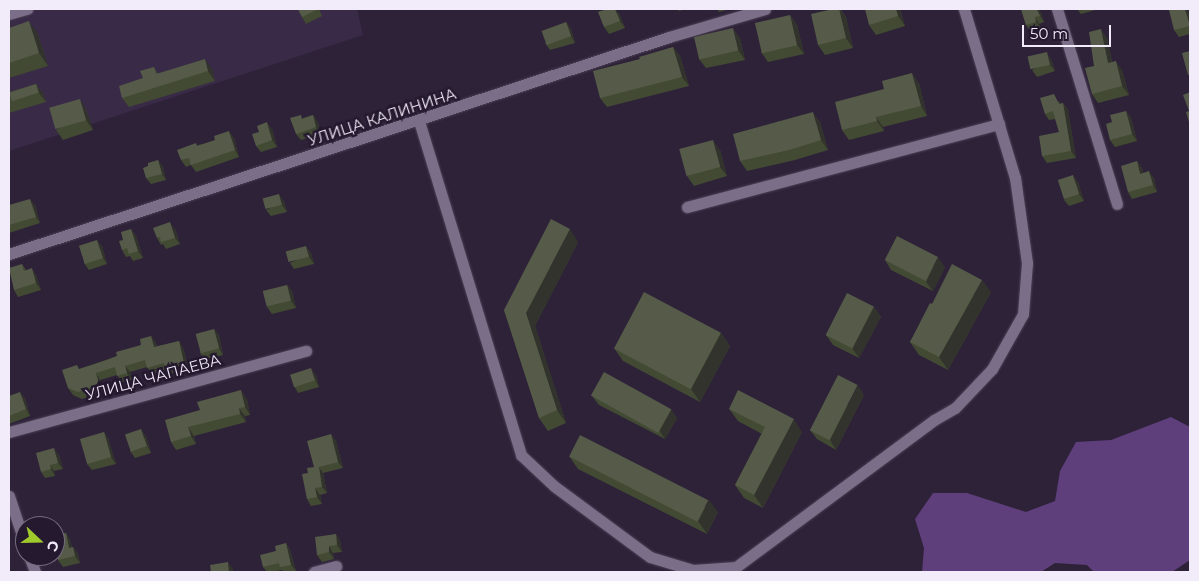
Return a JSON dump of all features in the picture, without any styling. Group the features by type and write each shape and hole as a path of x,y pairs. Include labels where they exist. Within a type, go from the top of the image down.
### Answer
{"street":[{"path":"9,14 27,9"},
{"name":"УЛИЦА КАЛИНИНА","path":"9,254 419,121 669,37 765,9"},
{"path":"419,121 521,455 554,486 650,557 693,571 736,567 934,420 955,408 992,369 1023,314 1027,263 1015,178 964,9"},
{"path":"1057,9 1117,204"},
{"path":"687,207 999,124"},
{"name":"УЛИЦА ЧАПАЕВА","path":"9,432 306,351"},
{"path":"9,496 16,516"},
{"path":"314,572 336,566"}],"shaded area":[{"path":"9,9 357,9 363,35 9,151"},
{"path":"1171,417 1190,427 1190,560 1172,572 1094,572 1087,565 1055,563 1041,572 922,572 924,548 915,519 933,493 967,493 1026,512 1055,501 1060,471 1076,442 1111,440"}],"building":[{"path":"298,9 318,9 302,17"},
{"path":"615,9 620,21 604,27 598,12"},
{"path":"839,9 846,38 818,45 811,14"},
{"path":"865,9 896,9 898,16 869,25"},
{"path":"1021,9 1037,9 1040,16 1035,17 1036,22 1026,25"},
{"path":"1185,9 1190,26 1174,30 1169,10"},
{"path":"790,15 797,45 762,53 755,23"},
{"path":"29,21 39,53 9,63 9,28"},
{"path":"566,22 571,36 547,45 542,31"},
{"path":"733,28 738,50 699,59 694,37"},
{"path":"1101,29 1108,63 1116,61 1122,86 1092,94 1085,68 1094,66 1089,32"},
{"path":"673,47 682,77 600,98 593,71 640,59 639,57"},
{"path":"1190,51 1190,74 1188,75 1182,53"},
{"path":"1047,52 1050,65 1030,69 1028,56"},
{"path":"205,59 208,71 122,98 119,86 143,78 140,71 154,67 156,74"},
{"path":"912,73 921,106 876,117 877,121 842,130 835,102 884,89 882,81"},
{"path":"36,84 39,93 12,101 9,93"},
{"path":"1190,92 1189,122 1186,112 1189,111 1183,95"},
{"path":"1054,94 1059,104 1063,103 1071,151 1042,156 1039,136 1059,132 1053,111 1045,114 1040,98"},
{"path":"80,99 86,120 55,129 49,108"},
{"path":"1126,111 1132,134 1110,140 1106,124 1112,122 1110,115"},
{"path":"813,112 821,140 789,150 740,161 733,134"},
{"path":"301,115 302,119 313,115 316,127 296,134 290,118"},
{"path":"267,122 272,140 256,146 252,134 259,132 257,126"},
{"path":"229,131 235,150 191,165 189,158 181,160 177,150 196,143 197,146 215,140 214,136"},
{"path":"713,140 720,167 686,176 679,149"},
{"path":"158,160 162,174 146,178 143,168 148,166 148,163"},
{"path":"1137,161 1140,174 1149,171 1153,185 1128,192 1121,166"},
{"path":"1073,175 1079,194 1064,199 1058,180"},
{"path":"279,194 282,205 265,209 263,198"},
{"path":"30,199 36,217 9,225 9,205"},
{"path":"551,219 570,229 526,313 557,410 539,418 504,310"},
{"path":"170,222 175,238 161,242 160,237 157,238 153,228"},
{"path":"131,229 138,251 129,254 127,248 122,250 119,241 123,240 121,232"},
{"path":"897,236 938,257 926,281 885,260"},
{"path":"97,240 103,258 85,264 79,246"},
{"path":"306,246 309,257 289,262 286,251"},
{"path":"22,264 24,271 32,268 36,283 14,290 9,268"},
{"path":"952,264 982,280 939,357 910,342"},
{"path":"287,285 291,301 267,307 263,291"},
{"path":"644,292 721,333 691,389 614,349"},
{"path":"847,293 874,307 852,348 826,335"},
{"path":"214,329 219,348 201,353 196,334"},
{"path":"151,336 154,347 179,341 184,363 165,367 164,363 147,368 145,360 125,366 127,373 117,376 115,367 96,373 99,384 78,392 68,388 62,370 77,365 79,369 107,360 117,356 116,352 141,345 140,339"},
{"path":"311,368 315,380 294,387 290,375"},
{"path":"604,372 671,409 658,433 591,396"},
{"path":"838,375 858,385 829,440 810,430"},
{"path":"241,390 245,407 239,408 240,414 188,427 191,436 171,442 165,420 200,410 197,402"},
{"path":"738,390 794,419 754,495 735,485 765,427 729,409"},
{"path":"20,392 26,409 9,416 9,396"},
{"path":"141,429 147,446 131,452 125,435"},
{"path":"104,432 111,457 87,464 80,439"},
{"path":"331,434 338,462 319,467 322,487 315,488 317,497 307,499 302,474 308,473 307,468 314,467 307,441"},
{"path":"580,435 708,500 697,522 569,456"},
{"path":"54,448 58,463 50,465 51,469 41,472 36,453"},
{"path":"65,533 69,548 73,547 75,556 65,558"},
{"path":"336,534 337,545 329,546 329,552 317,555 315,537"},
{"path":"286,543 291,565 280,567 279,563 263,567 260,555 276,551 275,546"},
{"path":"228,562 229,572 211,572 210,565"}]}
